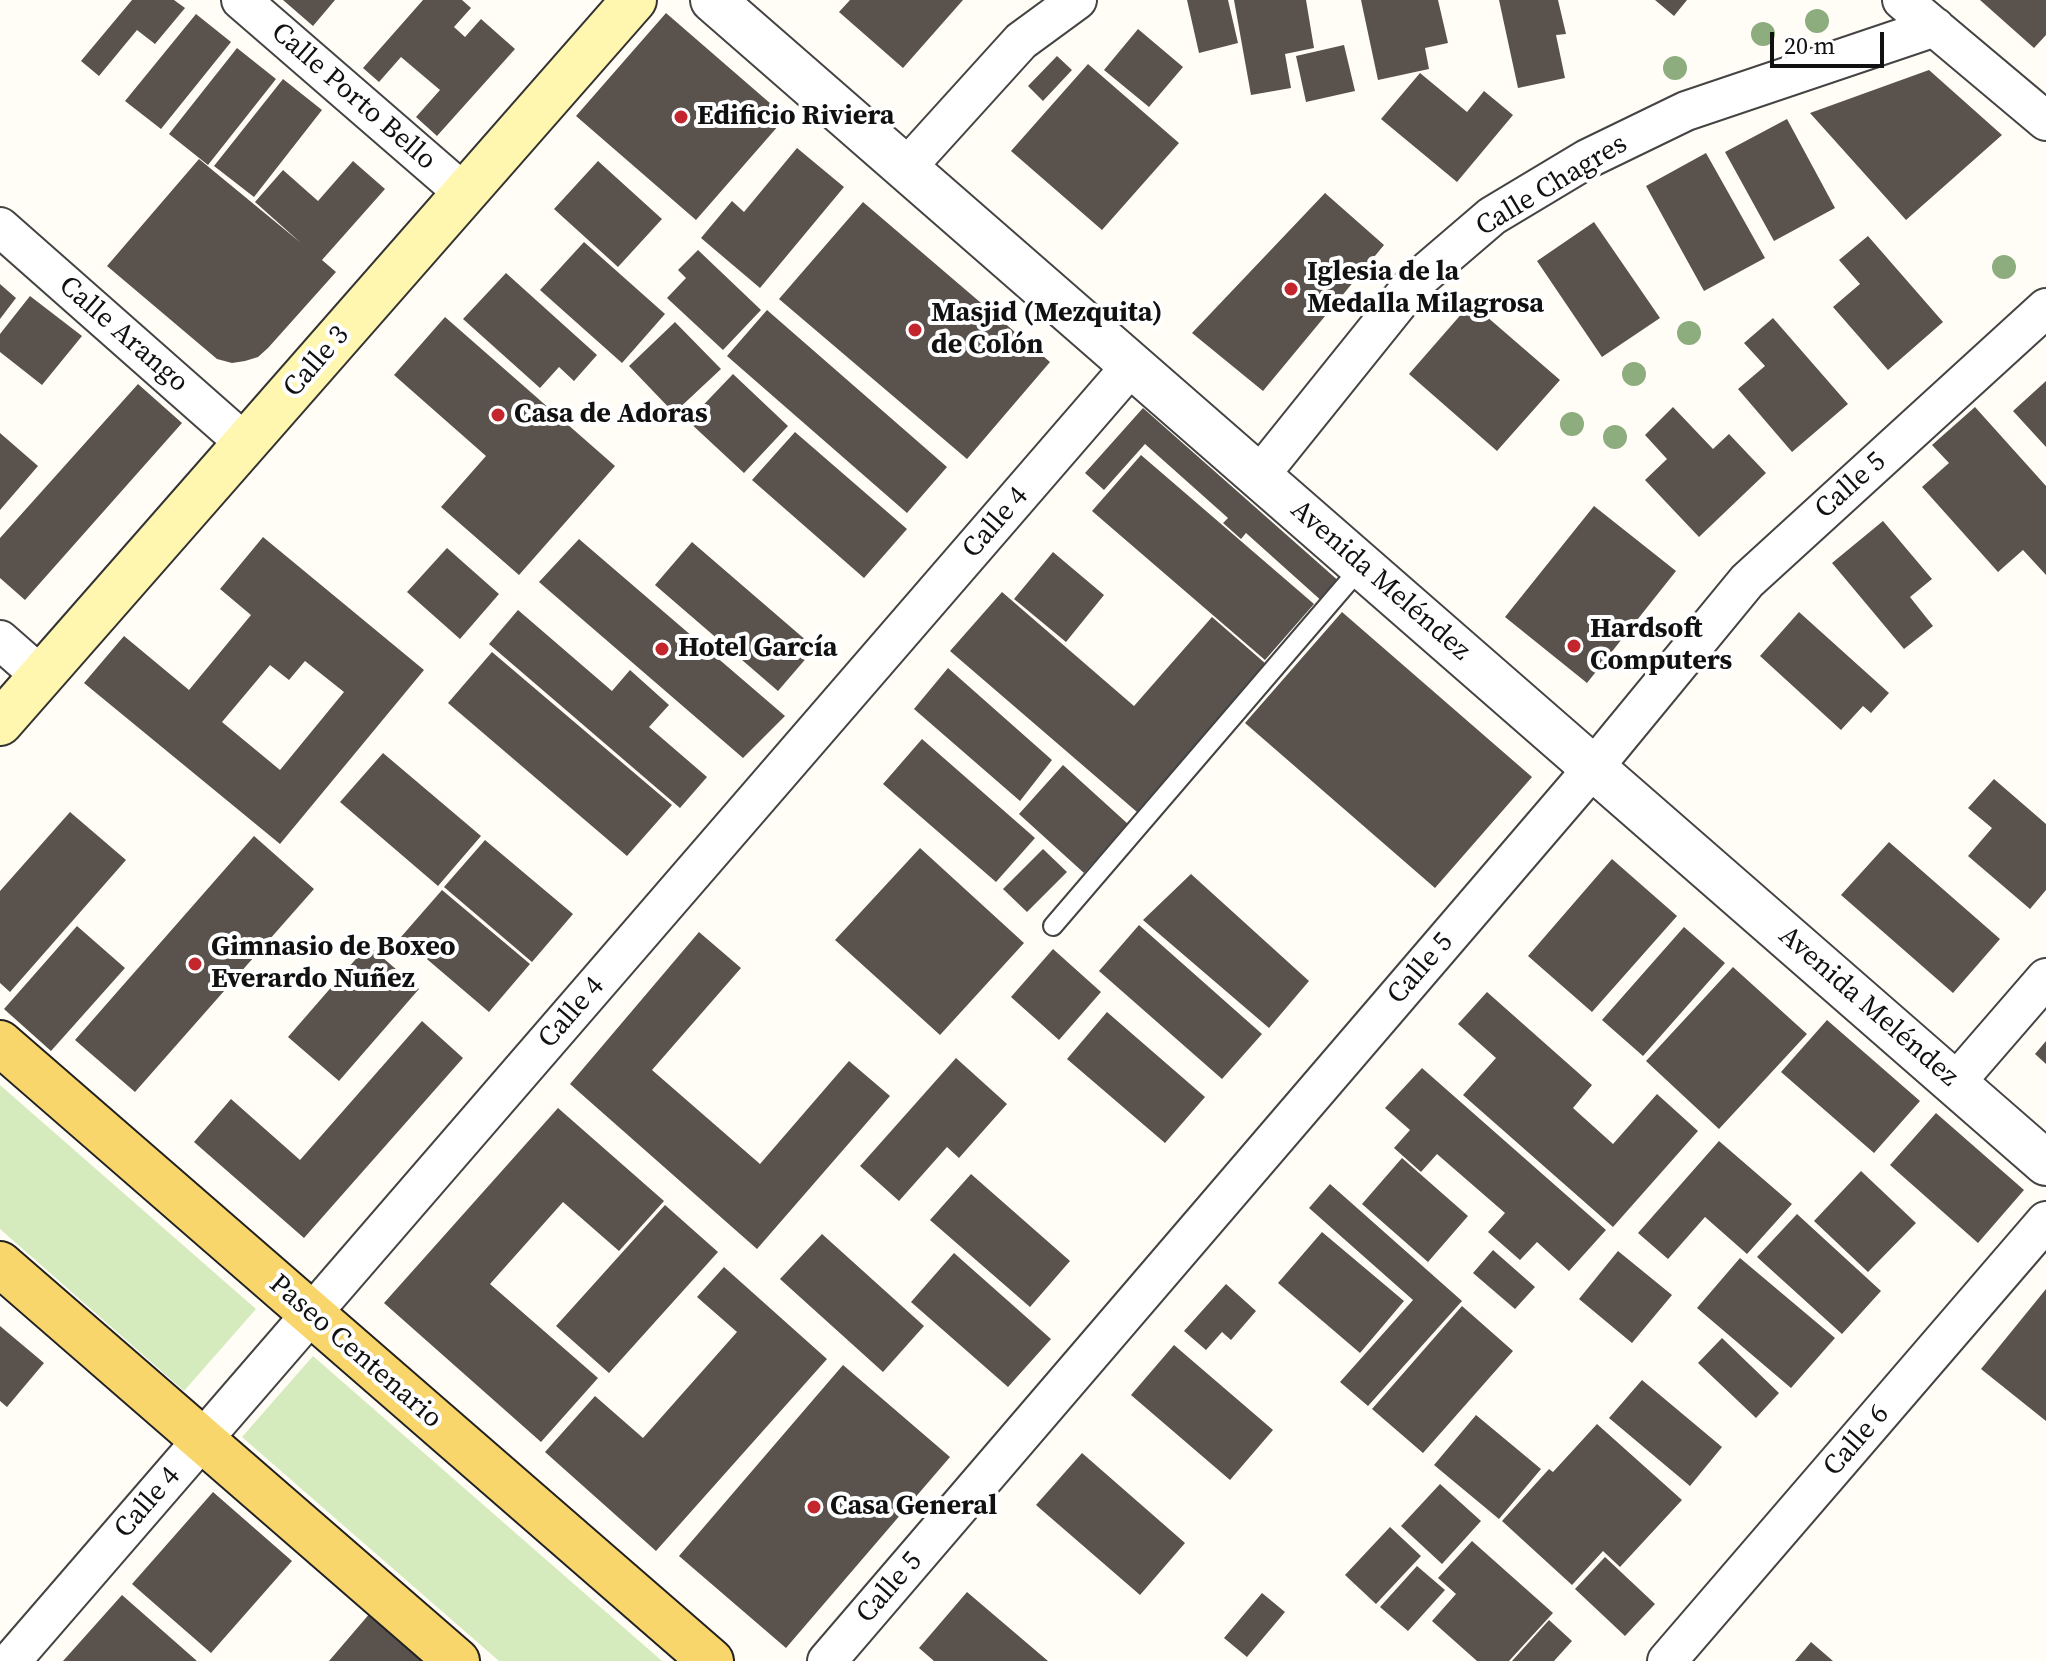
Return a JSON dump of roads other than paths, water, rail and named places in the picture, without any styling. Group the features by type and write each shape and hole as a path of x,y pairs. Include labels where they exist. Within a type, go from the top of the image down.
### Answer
{"main road":[{"name":"Calle 3","path":"0,723 634,0"},
{"name":"Paseo Centenario","path":"0,1043 711,1661"},
{"path":"0,1264 457,1661"}],"street":[{"name":"Calle Porto Bello","path":"241,0 465,194"},
{"name":"Avenida Meléndez","path":"713,0 2046,1163"},
{"path":"905,169 1021,41 1077,0"},
{"path":"1902,0 2046,121"},
{"name":"Calle Chagres","path":"1259,476 1415,282 1492,216 1587,159 1686,111 1935,27"},
{"name":"Calle Arango","path":"0,227 246,444"},
{"name":"Calle 5","path":"827,1661 1594,767 1747,581 2046,308"},
{"name":"Calle 4","path":"11,1661 1132,365"},
{"path":"0,640 41,676"},
{"path":"1955,1083 2046,978"},
{"name":"Calle 6","path":"1667,1661 2046,1221"}],"lane":[{"path":"1053,926 1362,566"}],"place":[{"name":"Edificio Riviera","path":"681,117"},
{"name":"Iglesia de la Medalla Milagrosa","path":"1291,289"},
{"name":"Masjid (Mezquita) de Colón","path":"915,330"},
{"name":"Casa de Adoras","path":"498,415"},
{"name":"Hardsoft Computers","path":"1574,646"},
{"name":"Hotel García","path":"662,649"},
{"name":"Gimnasio de Boxeo Everardo Nuñez","path":"195,964"},
{"name":"Casa General","path":"814,1507"}]}
